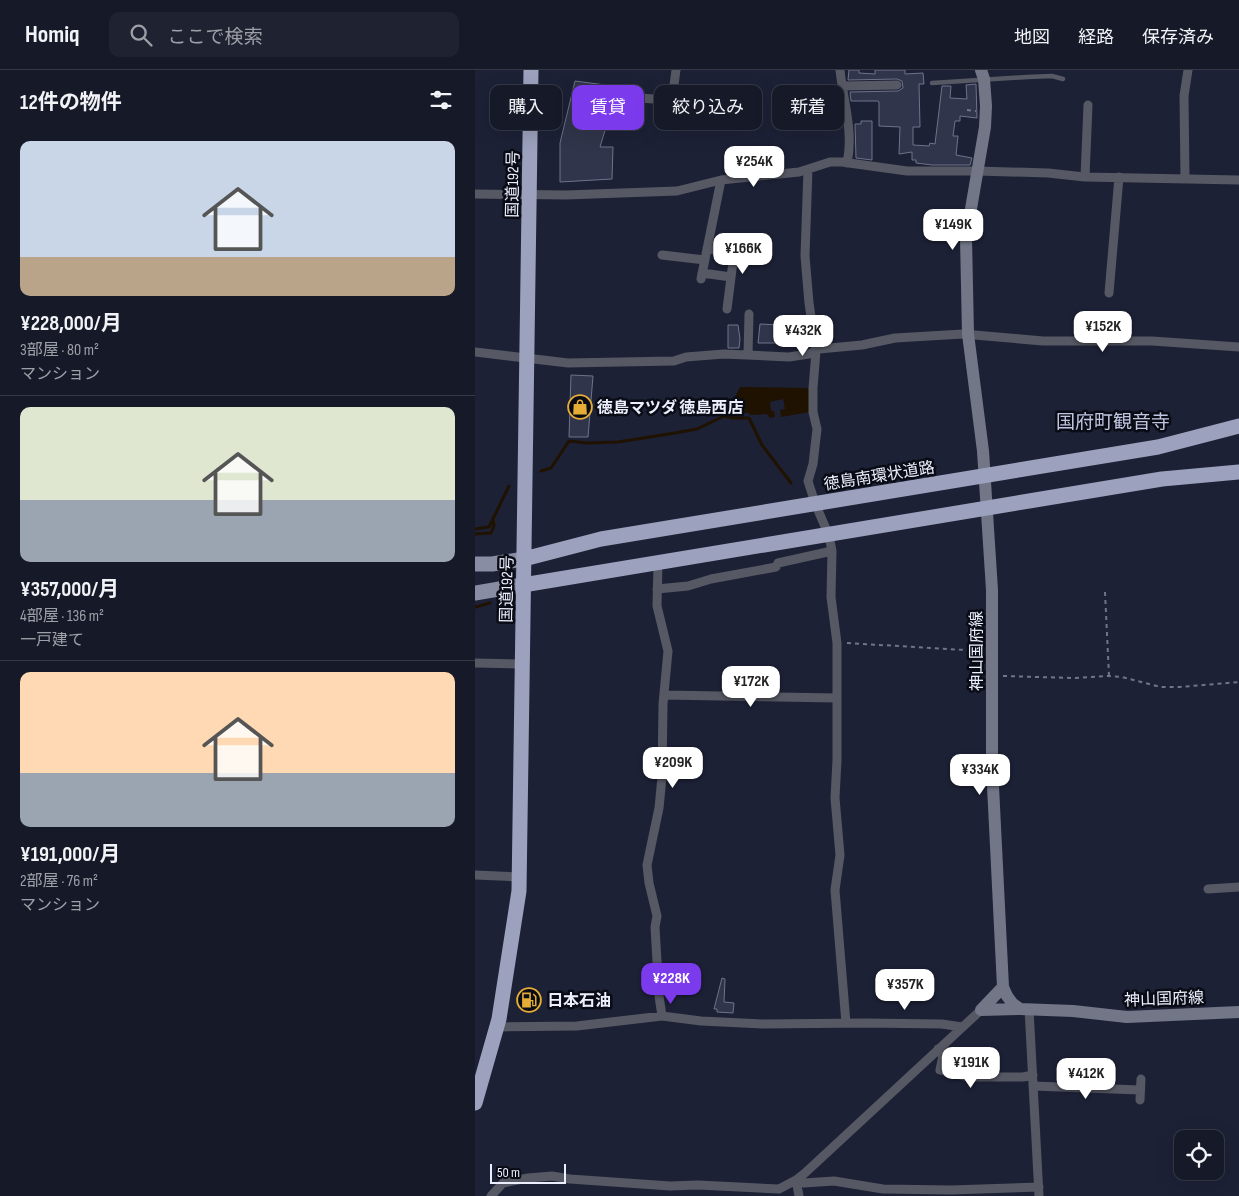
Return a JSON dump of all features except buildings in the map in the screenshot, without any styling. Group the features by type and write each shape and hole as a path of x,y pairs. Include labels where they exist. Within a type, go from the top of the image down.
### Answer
{"highway":[{"name":"国道192号","path":"475,1103 497,1027 519,891 531,70"},
{"name":"徳島南環状道路","path":"524,559 601,539 1158,447 1239,426"},
{"path":"523,585 829,536 1163,479 1239,472"}],"main road":[{"name":"神山国府線","path":"983,74 986,106 985,119 966,238 968,334 983,451 992,590 992,766 1003,987"},
{"path":"475,564 492,564 524,559"},
{"path":"475,593 523,585"},
{"path":"981,1010 1003,987 1013,1004 1025,1009"},
{"name":"神山国府線","path":"981,1010 1073,1011 1127,1017 1239,1012"}],"street":[{"path":"644,98 677,100 676,70"},
{"path":"840,70 841,85"},
{"path":"1185,179 1185,96 1188,70"},
{"path":"844,86 897,85"},
{"path":"844,105 850,149 847,163"},
{"path":"1085,177 1088,105"},
{"path":"475,194 530,195 677,191 721,180 799,172 830,162 907,171 977,171 1048,173 1085,177 1239,180"},
{"path":"808,169 805,256 816,351 813,412 817,429 813,464 808,481 829,536 832,551 831,597 837,643 837,760 835,798 840,855 835,890 846,1023"},
{"path":"1109,293 1119,177"},
{"path":"721,180 702,276 731,277"},
{"path":"727,309 736,238"},
{"path":"707,248 734,254"},
{"path":"662,254 705,260"},
{"path":"748,355 749,314"},
{"path":"475,352 568,363 674,360 686,357 724,354 789,357 895,338 968,334 1043,341 1152,341 1239,346"},
{"path":"657,589 688,586 711,579 776,567 777,563 832,551"},
{"path":"658,563 657,606 668,651 664,694 662,777 659,808 647,865 649,883 657,916 655,927 661,1016"},
{"path":"475,663 522,664"},
{"path":"664,694 837,698"},
{"path":"475,875 519,877"},
{"path":"1207,888 1239,887"},
{"path":"796,1180 804,1183 834,1181 883,1190 1039,1192 1033,1075 1025,1009"},
{"path":"491,1196 503,1184 528,1178 552,1176 570,1180 670,1186 699,1185 779,1189 796,1180 981,1010"},
{"path":"497,1027 577,1026 661,1016 701,1021 763,1024 942,1024 962,1027"},
{"path":"938,1049 943,1056 940,1070 968,1077 1023,1078 1033,1075"},
{"path":"1141,1080 1141,1100"},
{"path":"1033,1086 1140,1090"},
{"path":"796,1180 799,1196"}],"lane":[{"path":"932,83 983,74 1052,76 1063,79"}],"path":[{"path":"1105,592 1109,676"},
{"path":"837,643 992,652"},
{"path":"992,676 1074,678 1109,676 1123,677 1161,687 1239,682"}],"shaded area":[{"path":"740,387 809,388 810,412 781,417 780,410 785,409 783,399 770,402 771,411 774,411 775,417 770,418 767,414 731,413 729,410"}],"waterway":[{"path":"541,471 551,468 569,441 587,443 618,442 675,433 697,429 724,416 749,418 762,445 791,483"},
{"path":"475,529 489,527 509,486"},
{"path":"475,534 491,533 494,526 493,519"},
{"path":"475,607 490,603"}],"place":[{"name":"徳島マツダ 徳島西店","path":"580,407"},
{"name":"日本石油","path":"529,1000"}],"district":[{"name":"国府町観音寺","path":"1113,421"}]}
